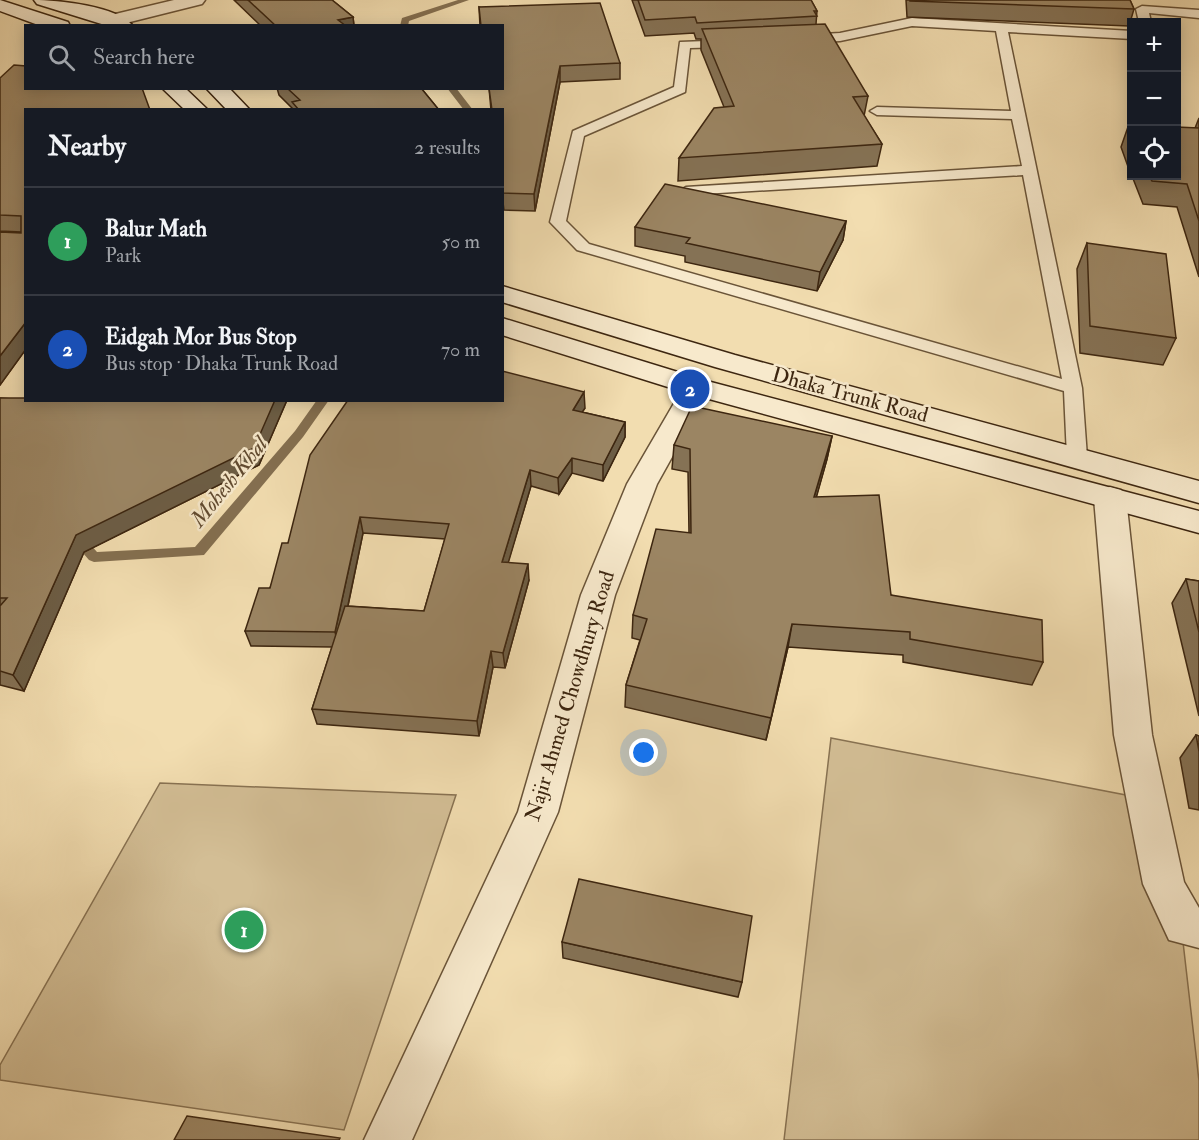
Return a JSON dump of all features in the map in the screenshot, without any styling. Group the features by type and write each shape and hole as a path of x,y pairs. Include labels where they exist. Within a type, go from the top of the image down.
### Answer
{"main road":[{"path":"43,0 72,11 119,23 196,0"},
{"path":"3,8 55,24"},
{"path":"174,90 196,108"},
{"path":"218,90 238,108"},
{"name":"Dhaka Trunk Road","path":"504,295 725,361 1199,492"},
{"name":"Dhaka Trunk Road","path":"504,327 698,387 1199,522"},
{"name":"Najir Ahmed Chowdhury Road","path":"388,1140 538,812 598,595 642,484 698,387"},
{"path":"1110,498 1132,735 1164,884 1185,926 1199,928"}],"lane":[{"path":"1144,18 1142,9 1199,14"},
{"path":"796,40 840,37 912,22 1127,35"},
{"path":"1001,28 1073,388 1077,457"},
{"path":"740,43 684,45 680,89 578,134 558,222 584,247 1073,388"},
{"path":"877,111 1019,115"},
{"path":"686,191 1030,170"}],"shaded area":[{"path":"831,738 1167,803 1199,1081 1199,1140 784,1140"},
{"path":"160,783 456,795 344,1130 0,1080 0,1065"}],"building":[{"path":"248,0 332,0 353,17 338,20 343,24 274,24"},
{"path":"638,0 811,0 817,16 697,23 695,17 645,20"},
{"path":"1130,0 1134,9 910,1"},
{"path":"600,3 620,63 560,66 534,194 504,193 504,108 492,108 489,90 504,90 504,24 481,24 479,7"},
{"path":"825,24 868,96 853,97 882,144 679,158 714,108 734,106 702,29"},
{"path":"14,65 24,66 24,90 143,90 149,108 24,108 24,325 0,356 0,232 21,233 21,216 0,215 0,78"},
{"path":"289,90 423,90 437,108 297,108 292,102 300,100"},
{"path":"1181,127 1199,128 1199,221 1187,184 1152,181 1181,180"},
{"path":"665,184 846,221 820,272 686,243 690,238 635,227"},
{"path":"1087,243 1166,254 1176,338 1090,326"},
{"path":"504,372 584,392 573,410 625,422 603,465 572,458 558,478 530,470 502,562 528,564 503,653 491,651 477,721 312,709 345,606 424,611 449,524 360,517 335,632 245,631 259,588 270,588 282,543 288,543 310,455 347,402 504,402"},
{"path":"0,398 24,398 24,402 274,402 254,448 76,535 13,675 0,671 0,606 7,598 0,598"},
{"path":"692,406 832,436 814,497 879,495 891,595 1042,620 1043,662 910,639 910,632 792,624 771,718 626,685 647,619 633,615 656,529 691,533 690,449 674,445"},
{"path":"1186,579 1199,581 1199,632"},
{"path":"579,879 752,916 742,982 562,942"},
{"path":"187,1116 340,1138 339,1140 174,1140"}],"waterway":[{"path":"404,24 405,20 465,0"},
{"path":"453,90 467,108"},
{"name":"Mohesh Khal","path":"77,538 94,557 199,552 299,434 322,402"}],"place":[{"name":"Eidgah Mor Bus Stop","path":"690,389"},
{"name":"Balur Math","path":"244,930"}]}
